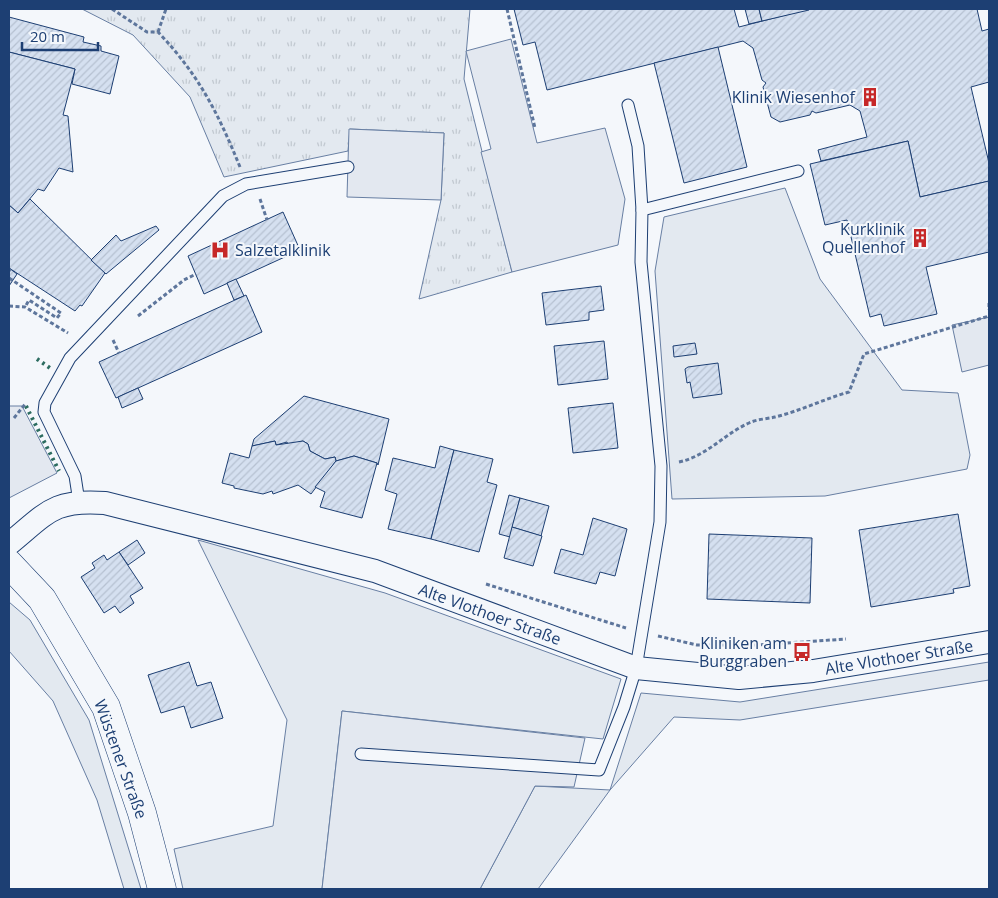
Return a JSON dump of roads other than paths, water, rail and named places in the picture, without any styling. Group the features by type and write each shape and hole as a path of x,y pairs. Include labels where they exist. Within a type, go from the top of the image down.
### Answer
{"main road":[{"name":"Wüstener Straße","path":"9,564 42,599 106,707 142,813 162,889"}],"street":[{"name":"Alte Vlothoer Straße","path":"9,544 52,508 78,502 105,503 375,571 636,668 739,678 813,671 989,642"}],"lane":[{"path":"360,754 599,770 624,707 636,668 660,522 661,466 641,262 642,210 638,146 628,105"},
{"path":"78,502 75,476 44,412 45,403 64,367 83,343 223,196 246,184 348,167"},
{"path":"642,210 798,170"}],"place":[{"name":"Klinik Wiesenhof","path":"870,97"},
{"name":"Kurklinik Quellenhof","path":"920,238"},
{"name":"Salzetalklinik","path":"220,250"},
{"name":"Kliniken am Burggraben","path":"802,652"}]}
